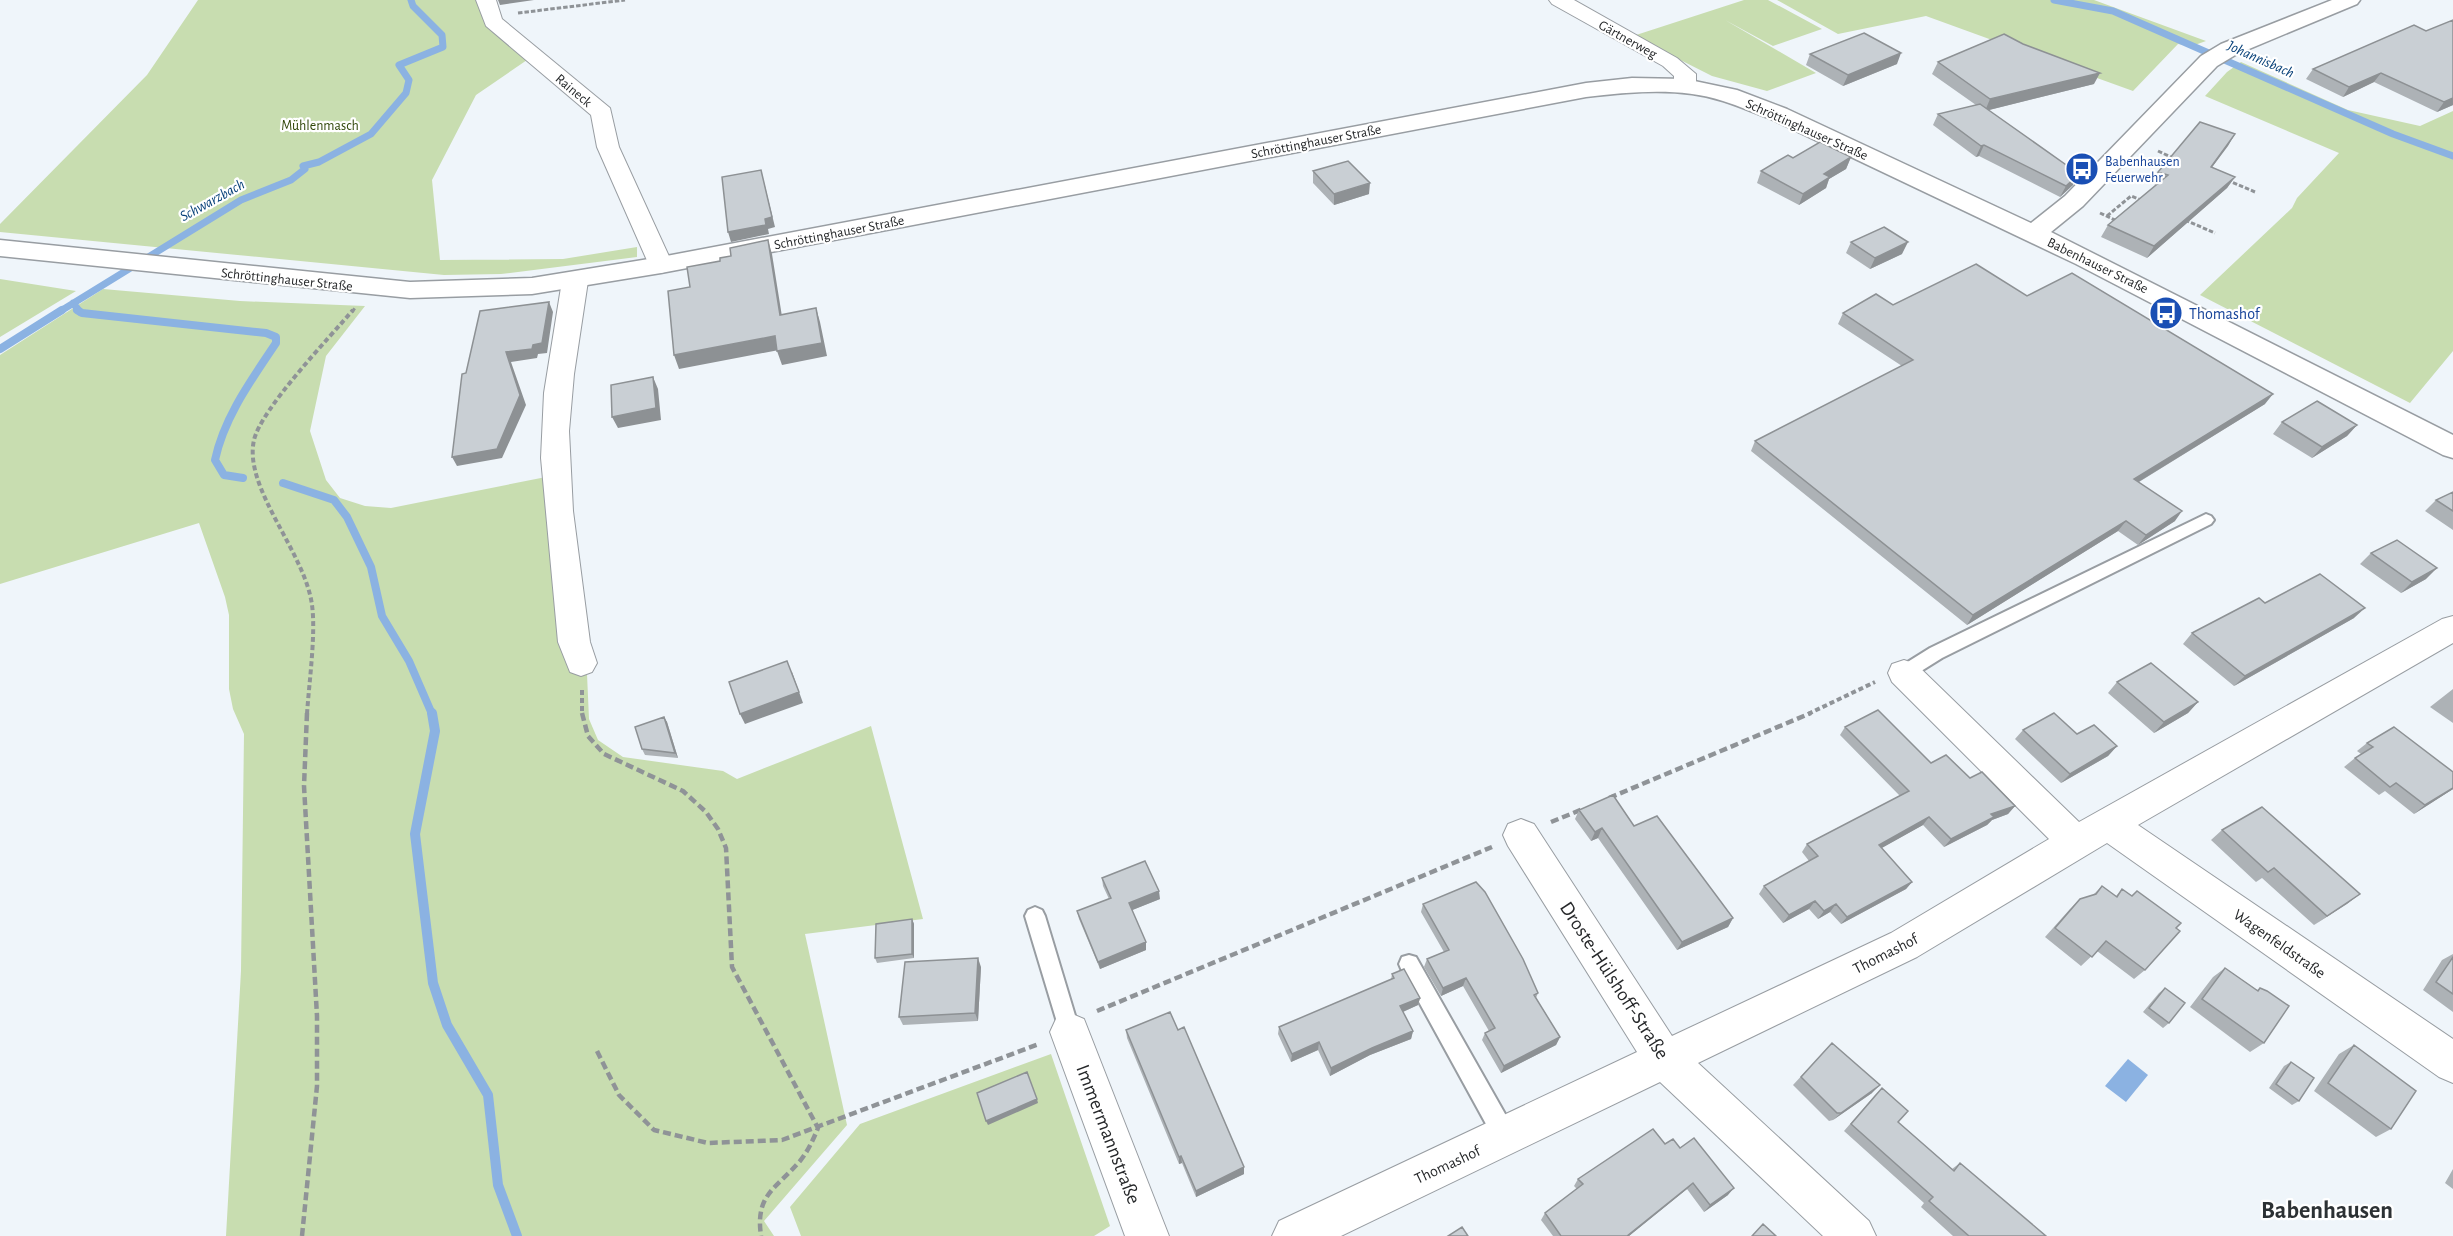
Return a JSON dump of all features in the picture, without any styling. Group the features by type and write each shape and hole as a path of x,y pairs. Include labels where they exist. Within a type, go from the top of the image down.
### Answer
{"main road":[{"name":"Babenhauser Straße","path":"2350,0 2219,55 2186,82 2074,201 2034,233 2453,448"},
{"name":"Schröttinghauser Straße","path":"0,248 374,288 492,289 575,281 1586,90 1642,85 1685,86 1729,96 1811,129 2034,233"}],"street":[{"name":"Gärtnerweg","path":"1559,0 1670,62 1685,74 1685,86"},
{"name":"Raineck","path":"488,7 493,22 602,113 608,147 661,266"},
{"path":"575,281 563,347 555,431 556,474 574,642 581,663"},
{"name":"Thomashof","path":"1294,1236 1904,945 2076,842 2453,628"},
{"path":"1904,673 2076,842"},
{"name":"Wagenfeldstraße","path":"2108,824 2453,1063"},
{"name":"Droste-Hülshoff-Straße","path":"1521,835 1665,1060 1838,1231"},
{"name":"Immermannstraße","path":"1070,1032 1148,1236"}],"lane":[{"path":"1904,673 1936,653 2206,519"},
{"path":"1035,916 1070,1032"},
{"path":"1409,964 1504,1136"}],"path":[{"path":"488,7 550,10 625,0"},
{"path":"2149,148 2174,158 2168,164"},
{"path":"2225,179 2255,192"},
{"path":"2107,216 2131,196 2152,205"},
{"path":"2093,210 2119,222"},
{"path":"2183,219 2215,233"},
{"path":"302,1236 317,1086 317,1016 304,786 312,606 303,569 259,482 253,457 254,439 271,408 374,288"},
{"path":"581,663 583,718 587,735 595,747 612,759 675,786 704,810 720,829 726,848 732,967 818,1128"},
{"path":"1598,803 1830,705 1886,677 1904,673"},
{"path":"597,1051 619,1095 654,1130 708,1143 782,1140 1070,1032 1089,1014 1587,807"},
{"path":"761,1236 758,1213 764,1196 808,1151 818,1128"}],"green space":[{"name":"Mühlenmasch","path":"198,0 490,0 527,60 476,95 432,180 440,260 563,259 637,247 637,257 501,274 444,275 0,232 0,224 147,75"},
{"path":"1744,0 1768,0 1822,29 1773,46 1725,20 1816,73 1767,91 1712,76 1633,36"},
{"path":"1777,0 2094,0 2206,41 2192,46 2178,44 2133,91 1926,16 1838,34"},
{"path":"2241,62 2348,110 2420,126 2453,111 2453,351 2410,403 2200,295 2292,208 2297,198 2339,153 2205,96 2227,72"},
{"path":"0,279 76,291 0,337"},
{"path":"103,289 240,301 365,306 326,356 310,431 326,480 340,498 365,506 391,508 551,476 587,674 589,719 598,740 623,757 723,771 737,779 871,726 923,919 805,934 847,1125 764,1221 774,1236 226,1236 241,971 244,734 233,709 229,689 229,615 225,597 199,523 0,584 0,355"},
{"path":"1051,1054 1110,1226 1094,1236 801,1236 790,1207 860,1124"}],"water":[{"path":"2128,1059 2148,1075 2126,1102 2105,1086"}],"building":[{"path":"2453,20 2453,98 2444,102 2381,73 2349,87 2313,69 2414,25 2426,31"},
{"path":"1864,33 1901,53 1848,75 1810,54"},
{"path":"2004,34 2023,44 2100,73 1990,99 1938,62"},
{"path":"1980,104 2079,174 2066,186 1984,145 1981,146 1938,114"},
{"path":"2200,122 2235,134 2211,167 2235,177 2154,246 2108,225 2168,175 2158,172"},
{"path":"1820,142 1851,157 1824,174 1830,177 1803,194 1761,171 1788,155 1793,158"},
{"path":"1348,161 1370,183 1334,194 1313,171"},
{"path":"761,170 772,217 765,219 766,225 728,232 722,177"},
{"path":"1884,227 1908,242 1875,258 1851,242"},
{"path":"768,240 780,315 816,308 822,343 777,351 775,336 674,355 668,291 690,287 687,267 720,261 720,258 731,256 730,248"},
{"path":"1976,264 2027,296 2072,273 2273,394 2134,479 2182,511 2146,535 2126,521 1973,615 1755,441 1913,360 1843,313 1876,294 1893,305"},
{"path":"549,302 542,343 533,345 532,349 506,352 520,395 497,449 452,457 462,374 466,373 480,311"},
{"path":"653,377 656,408 612,417 611,385"},
{"path":"2317,401 2357,425 2322,447 2282,422"},
{"path":"2453,492 2453,511 2436,500"},
{"path":"2397,540 2437,568 2412,582 2371,553"},
{"path":"2320,574 2365,608 2245,676 2192,633 2259,598 2265,603"},
{"path":"787,661 799,692 740,714 729,682"},
{"path":"2151,663 2198,702 2164,722 2117,682"},
{"path":"1878,710 1931,763 1946,755 1970,778 1982,772 2015,806 1991,814 1994,817 1951,839 1929,817 1879,845 1912,882 1847,917 1836,904 1824,911 1815,901 1789,915 1764,886 1818,856 1807,844 1909,791 1845,727"},
{"path":"2054,713 2077,734 2094,725 2117,746 2070,774 2023,730"},
{"path":"664,717 675,753 642,749 635,727"},
{"path":"2394,727 2453,772 2453,788 2425,805 2396,783 2390,787 2355,758 2373,747 2367,743"},
{"path":"1613,795 1634,826 1657,816 1733,918 1682,942 1602,828 1595,832 1579,810"},
{"path":"2262,807 2360,894 2327,916 2274,868 2268,872 2222,830"},
{"path":"1145,861 1159,891 1129,903 1146,942 1098,962 1077,911 1111,898 1102,878"},
{"path":"1476,882 1485,892 1523,959 1538,993 1534,995 1560,1037 1504,1066 1485,1033 1495,1028 1466,978 1443,988 1427,959 1449,950 1423,904"},
{"path":"2102,886 2117,897 2122,889 2132,896 2137,891 2181,923 2176,928 2180,931 2145,970 2106,941 2092,957 2055,928 2080,899 2096,894"},
{"path":"912,919 912,954 875,958 876,924"},
{"path":"2453,957 2453,994 2436,982"},
{"path":"978,958 975,1013 899,1017 905,962"},
{"path":"2225,968 2258,991 2260,988 2267,991 2289,1006 2264,1043 2202,999"},
{"path":"1404,969 1420,998 1400,1006 1413,1031 1331,1068 1319,1042 1292,1054 1279,1027 1394,978 1392,974"},
{"path":"2165,988 2185,1003 2169,1023 2149,1008"},
{"path":"1170,1012 1178,1030 1184,1027 1244,1167 1196,1191 1181,1156 1179,1157 1126,1030"},
{"path":"1832,1043 1880,1085 1841,1113 1837,1113 1801,1077"},
{"path":"2354,1045 2416,1091 2391,1129 2328,1083"},
{"path":"2291,1062 2314,1078 2299,1101 2276,1084"},
{"path":"1027,1072 1037,1099 986,1121 977,1093"},
{"path":"1882,1088 1908,1111 1898,1122 1954,1171 1960,1163 2046,1236 1969,1236 1929,1201 1933,1197 1851,1124"},
{"path":"1653,1129 1665,1144 1673,1139 1680,1148 1694,1138 1734,1188 1710,1205 1693,1183 1627,1236 1561,1236 1545,1213 1583,1184 1578,1179"},
{"path":"1763,1224 1776,1236 1752,1236"},
{"path":"1462,1227 1468,1236 1448,1236"}],"waterway":[{"name":"Schwarzbach","path":"73,303 241,200 291,180 305,169 303,166 319,162 371,134 406,93 409,80 399,65 443,47 442,35 413,6 411,0"},
{"name":"Johannisbach","path":"2054,0 2113,11 2393,134 2453,156"},
{"name":"Schwarzbach","path":"59,312 73,303"},
{"path":"73,303 80,312"},
{"name":"Schwarzbach","path":"0,349 62,310"},
{"path":"80,312 266,333 276,337 276,343 232,414 215,460 224,475 243,478"},
{"path":"283,483 334,500 347,517 371,567 382,616 409,661 432,714"},
{"path":"432,713 435,731 415,834 433,983 447,1025 488,1095 498,1185 517,1236"}],"place":[{"name":"Babenhausen Feuerwehr","path":"2082,169"},
{"name":"Thomashof","path":"2166,313"}],"district":[{"name":"Babenhausen","path":"2327,1210"}]}
